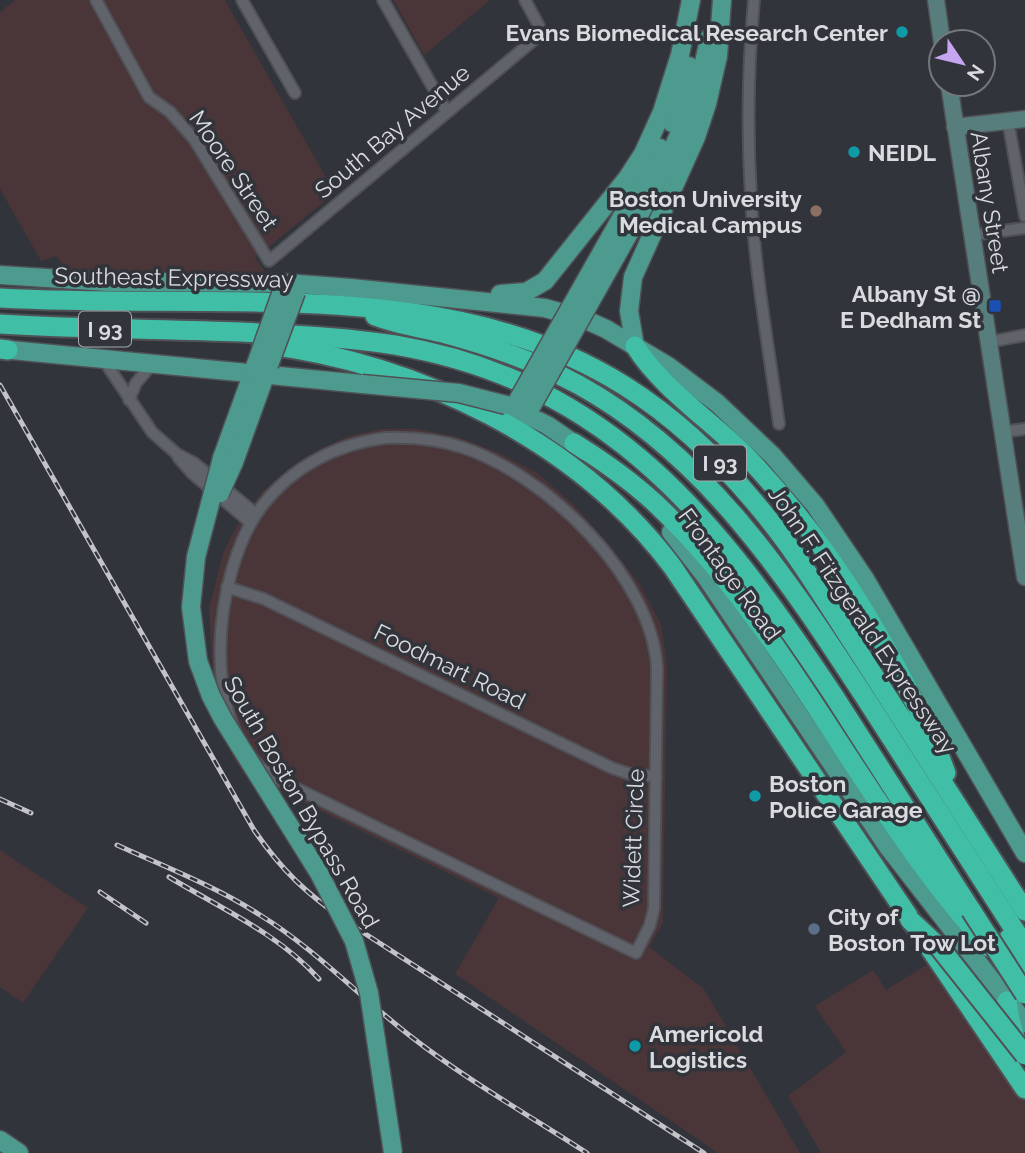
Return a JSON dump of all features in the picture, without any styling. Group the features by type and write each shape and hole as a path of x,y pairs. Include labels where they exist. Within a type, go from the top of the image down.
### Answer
{"highway":[{"name":"Southeast Expressway","path":"0,298 347,306"},
{"path":"347,306 398,325 445,334 480,345 558,375 629,417 677,456 735,515 795,592 978,907"},
{"name":"John F. Fitzgerald Expressway","path":"347,306 448,319 530,339 607,374 675,421 736,481 788,545 1025,911"},
{"name":"I 93","path":"0,324 346,338 438,354 480,366 531,387 614,437 677,492 745,568 1019,970 1016,998"},
{"path":"210,331 381,370 458,401 521,432 578,470 629,514 662,552 1025,1089"},
{"path":"635,346 656,374 710,421 761,471 830,556 874,624 912,697 935,743 956,804"},
{"path":"574,443 625,477 687,535 773,644 906,843 1025,946"},
{"path":"910,920 940,948 1025,1055"},
{"path":"1016,998 1012,1028 1025,1062"}],"main road":[{"path":"631,216 678,104 692,50 694,0"},
{"path":"430,297 526,292 545,281 615,197 643,153 673,82 694,0"},
{"path":"519,407 671,153 692,102 705,58 714,0"},
{"path":"635,346 629,310 633,278 693,145 704,113 718,56 722,0"},
{"path":"936,0 940,28"},
{"name":"Albany Street","path":"951,98 1002,432 1021,526 1025,577"},
{"path":"955,127 1025,120"},
{"path":"0,275 290,287 510,303 554,310 592,322 635,346 677,372 733,417 784,468 816,505 865,579 1025,853"},
{"name":"South Boston Bypass Road","path":"290,287 207,518 191,593 191,621 198,661 211,696 319,873 354,941 369,993 393,1153"},
{"name":"Frontage Road","path":"3,349 153,363 261,369 362,384 459,393 519,407 574,443 638,496 685,548 888,847 1016,998 1025,1023"},
{"path":"1003,818 1025,822"},
{"path":"0,1140 19,1153"}],"street":[{"name":"Moore Street","path":"96,0 149,97 170,112 194,139 269,261"},
{"path":"242,0 295,93"},
{"path":"383,0 447,112"},
{"name":"South Bay Avenue","path":"269,261 535,39 539,30 537,22 525,0"},
{"path":"754,0 749,81 751,198 779,424"},
{"path":"1008,121 1025,216"},
{"path":"972,235 1025,228"},
{"path":"989,342 1025,335"},
{"path":"103,359 147,427 177,454 193,474 253,519"},
{"path":"129,400 136,383 153,363"},
{"path":"1002,432 1025,429"},
{"name":"Widett Circle","path":"420,438 452,444 484,456 551,497 576,521 622,575 642,609 656,657 654,913 636,953 277,779 258,767 240,741 226,698 221,645 227,587 236,552 253,519 283,483 304,467 336,450 375,439 420,438"},
{"name":"Foodmart Road","path":"227,587 264,598 612,768 633,775 656,776"}],"shaded area":[{"path":"15,0 225,0 335,193 255,258 268,276 79,277 67,272 57,256 41,261 0,189 0,12"},
{"path":"393,0 490,0 424,55"},
{"path":"382,429 417,429 458,437 499,453 537,473 573,504 639,583 661,624 667,665 663,923 649,947 704,989 800,1153 718,1153 455,974 499,898 244,774 232,755 213,679 209,609 223,553 237,526 262,492 294,465 349,436"},
{"path":"0,850 88,908 23,1003 0,987"},
{"path":"933,961 1025,1098 1025,1153 821,1153 788,1096 846,1052 815,1006 873,970 886,990"}],"railway":[{"path":"0,385 254,830 285,870 347,922 704,1153"},
{"path":"0,799 31,813"},
{"path":"117,845 208,886 280,928 430,1051 587,1153"},
{"path":"169,877 267,935 286,948 319,979"},
{"path":"100,892 146,923"}],"place":[{"name":"Evans Biomedical Research Center","path":"902,32"},
{"name":"NEIDL","path":"854,152"},
{"name":"Boston University Medical Campus","path":"816,211"},
{"name":"Albany St @ E Dedham St","path":"995,306"},
{"name":"Boston Police Garage","path":"755,796"},
{"name":"City of Boston Tow Lot","path":"814,929"},
{"name":"Americold Logistics","path":"635,1046"}]}
